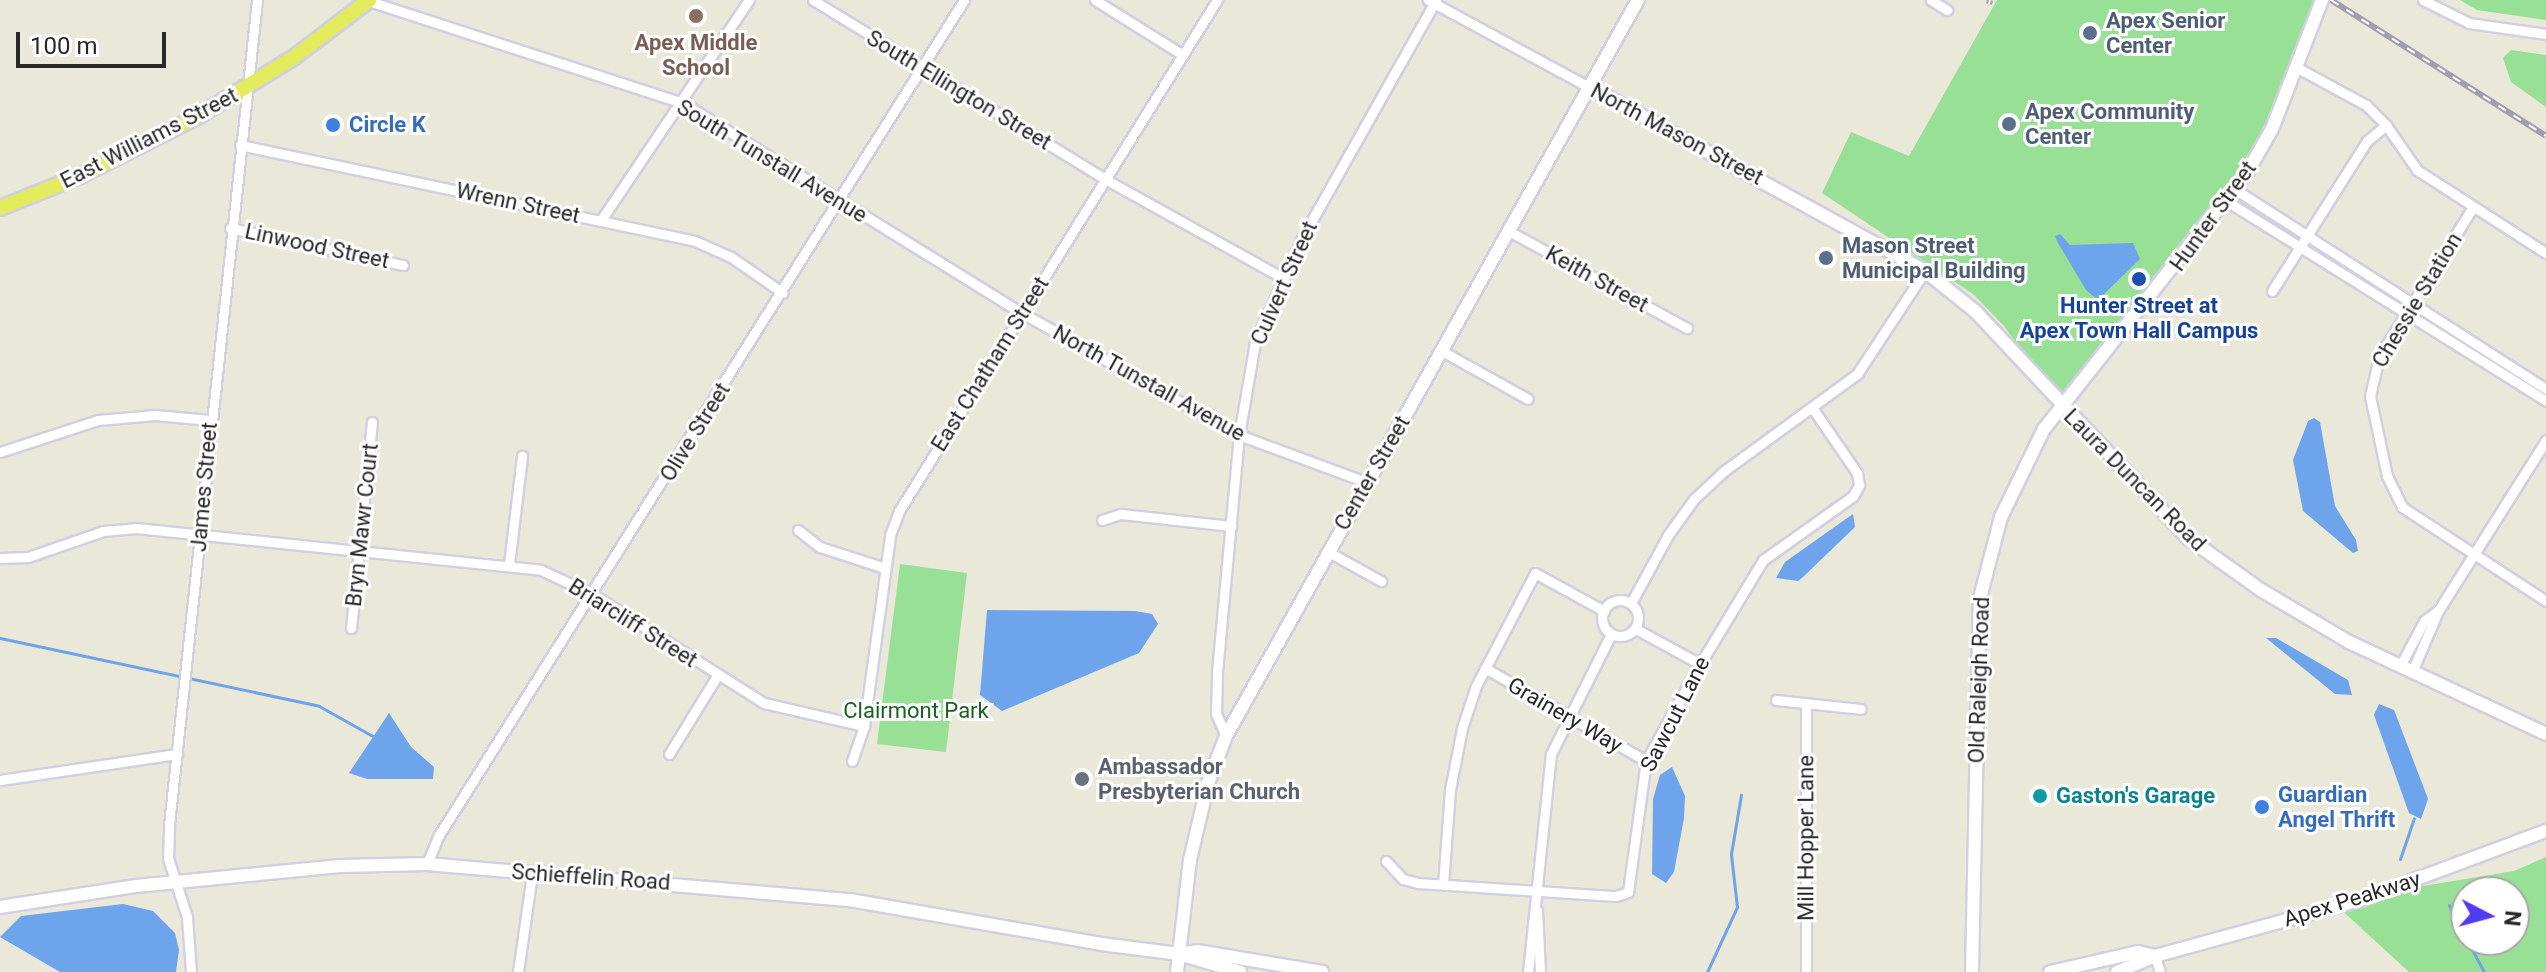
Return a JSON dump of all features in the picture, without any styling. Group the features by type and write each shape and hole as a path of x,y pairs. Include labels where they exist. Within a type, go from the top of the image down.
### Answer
{"main road":[{"name":"East Williams Street","path":"0,208 144,146 249,86 369,0"}],"street":[{"name":"James Street","path":"191,972 187,917 168,858 210,420 257,0"},
{"name":"South Tunstall Avenue","path":"369,0 683,103 1022,313"},
{"path":"601,220 683,103 749,0"},
{"name":"South Ellington Street","path":"813,0 1105,179 1281,277"},
{"name":"Olive Street","path":"427,864 439,835 783,293 964,0"},
{"path":"1095,0 1183,55"},
{"name":"East Chatham Street","path":"852,761 864,726 885,568 899,511 1217,0"},
{"name":"Center Street","path":"1177,972 1201,806 1226,736 1638,0"},
{"path":"1931,0 1947,10"},
{"name":"Hunter Street","path":"2061,406 2236,190 2272,129 2322,0"},
{"path":"2423,0 2469,23 2546,34"},
{"name":"North Mason Street","path":"1432,1 1925,271"},
{"name":"Culvert Street","path":"1226,736 1216,714 1216,695 1239,435 1251,355 1281,277 1432,1"},
{"path":"2296,67 2342,90 2386,125 2417,170 2546,253"},
{"path":"2272,291 2367,141 2386,125"},
{"name":"Wrenn Street","path":"240,145 601,220 714,248 783,293"},
{"path":"2236,190 2546,401"},
{"path":"2228,202 2299,249 2546,389"},
{"name":"Chessie Station","path":"2473,207 2408,309 2370,382 2387,476 2402,507 2546,601"},
{"name":"Linwood Street","path":"230,228 403,265"},
{"name":"Keith Street","path":"1507,230 1687,328"},
{"path":"1631,603 1668,535 1694,499 1724,471 1842,387 1874,353 1925,271"},
{"name":"Laura Duncan Road","path":"1925,271 1975,311 2061,406 2205,553 2308,620 2546,734"},
{"name":"North Tunstall Avenue","path":"1022,313 1239,435 1366,482"},
{"path":"1442,351 1528,399"},
{"name":"Old Raleigh Road","path":"1972,972 1980,598 2001,517 2061,406"},
{"name":"Sawcut Lane","path":"1386,861 1403,879 1443,885 1616,896 1628,892 1646,761 1700,664 1763,560 1856,491 1857,473 1813,409"},
{"path":"0,452 84,423 120,417 210,420"},
{"name":"Bryn Mawr Court","path":"351,628 372,422"},
{"path":"2406,669 2438,611 2546,440"},
{"path":"509,564 522,456"},
{"path":"1102,520 1121,514 1231,526"},
{"name":"Briarcliff Street","path":"0,558 28,557 118,528 200,533 509,564 541,570 592,594 717,676 776,708 864,726"},
{"path":"798,530 820,547 885,568"},
{"path":"1327,551 1381,581"},
{"path":"1443,885 1456,751 1485,668 1535,573 1604,611"},
{"path":"1616,600 1631,603 1639,618 1636,629 1622,637 1611,634 1604,626 1604,611 1616,600"},
{"path":"1636,629 1700,664"},
{"path":"1528,972 1539,891 1547,774 1567,716 1611,634"},
{"name":"Grainery Way","path":"1485,668 1646,761"},
{"path":"669,754 717,676"},
{"path":"1776,700 1861,709"},
{"name":"Mill Hopper Lane","path":"1806,703 1806,972"},
{"path":"0,780 177,754"},
{"name":"Apex Peakway","path":"2117,972 2155,956 2360,900 2546,831"},
{"name":"Schieffelin Road","path":"0,907 176,882 340,866 427,864 850,900 1179,954"},
{"path":"518,972 532,874"},
{"path":"1537,910 1540,972"},
{"path":"1179,954 1197,951 1322,972"},
{"name":"Apex Peakway","path":"2050,972 2138,952 2155,956"},
{"path":"1179,954 1240,972"},
{"path":"2155,956 2160,972"}],"green space":[{"path":"1997,0 2319,0 2278,101 2223,202 2061,406 2004,326 1973,294 1822,193 1851,132 1909,156"},
{"path":"2460,0 2546,0 2546,20 2477,10"},
{"path":"2511,50 2546,55 2546,107 2511,82 2503,58"},
{"name":"Clairmont Park","path":"900,564 967,573 946,752 877,744"},
{"path":"2546,857 2546,972 2409,972 2337,906 2375,894 2450,882 2450,956 2530,956 2530,876 2484,876 2514,871"}],"water":[{"path":"2060,234 2070,245 2133,243 2140,259 2098,300 2086,290 2058,243 2055,236"},
{"path":"2314,418 2320,422 2335,506 2356,540 2358,551 2353,553 2303,511 2293,460 2308,421"},
{"path":"1853,514 1855,527 1803,577 1798,581 1776,578 1785,562"},
{"path":"987,610 1135,611 1152,614 1158,624 1139,653 1002,711 980,695"},
{"path":"2266,638 2276,638 2348,680 2352,695 2335,694"},
{"path":"2379,704 2394,710 2428,799 2421,819 2409,813 2374,715"},
{"path":"389,713 411,747 434,767 433,779 367,779 349,773"},
{"path":"1672,767 1685,796 1684,818 1674,872 1666,883 1652,874 1653,799 1660,775"},
{"path":"123,904 153,911 175,933 179,950 176,972 60,972 0,937 21,916"}],"waterway":[{"path":"0,638 319,706 376,738"},
{"path":"1707,972 1737,907 1731,854 1741,795"},
{"path":"2400,859 2414,818"},
{"path":"2476,956 2484,972"}],"railway":[{"path":"1989,4 1990,0"},
{"path":"2331,0 2546,136"}],"place":[{"name":"Apex Middle School","path":"696,16"},
{"name":"Apex Senior Center","path":"2090,33"},
{"name":"Apex Community Center","path":"2009,124"},
{"name":"Circle K","path":"333,125"},
{"name":"Mason Street Municipal Building","path":"1826,258"},
{"name":"Hunter Street at Apex Town Hall Campus","path":"2139,279"},
{"name":"Ambassador Presbyterian Church","path":"1082,779"},
{"name":"Gaston's Garage","path":"2040,796"},
{"name":"Guardian Angel Thrift","path":"2262,807"}]}
